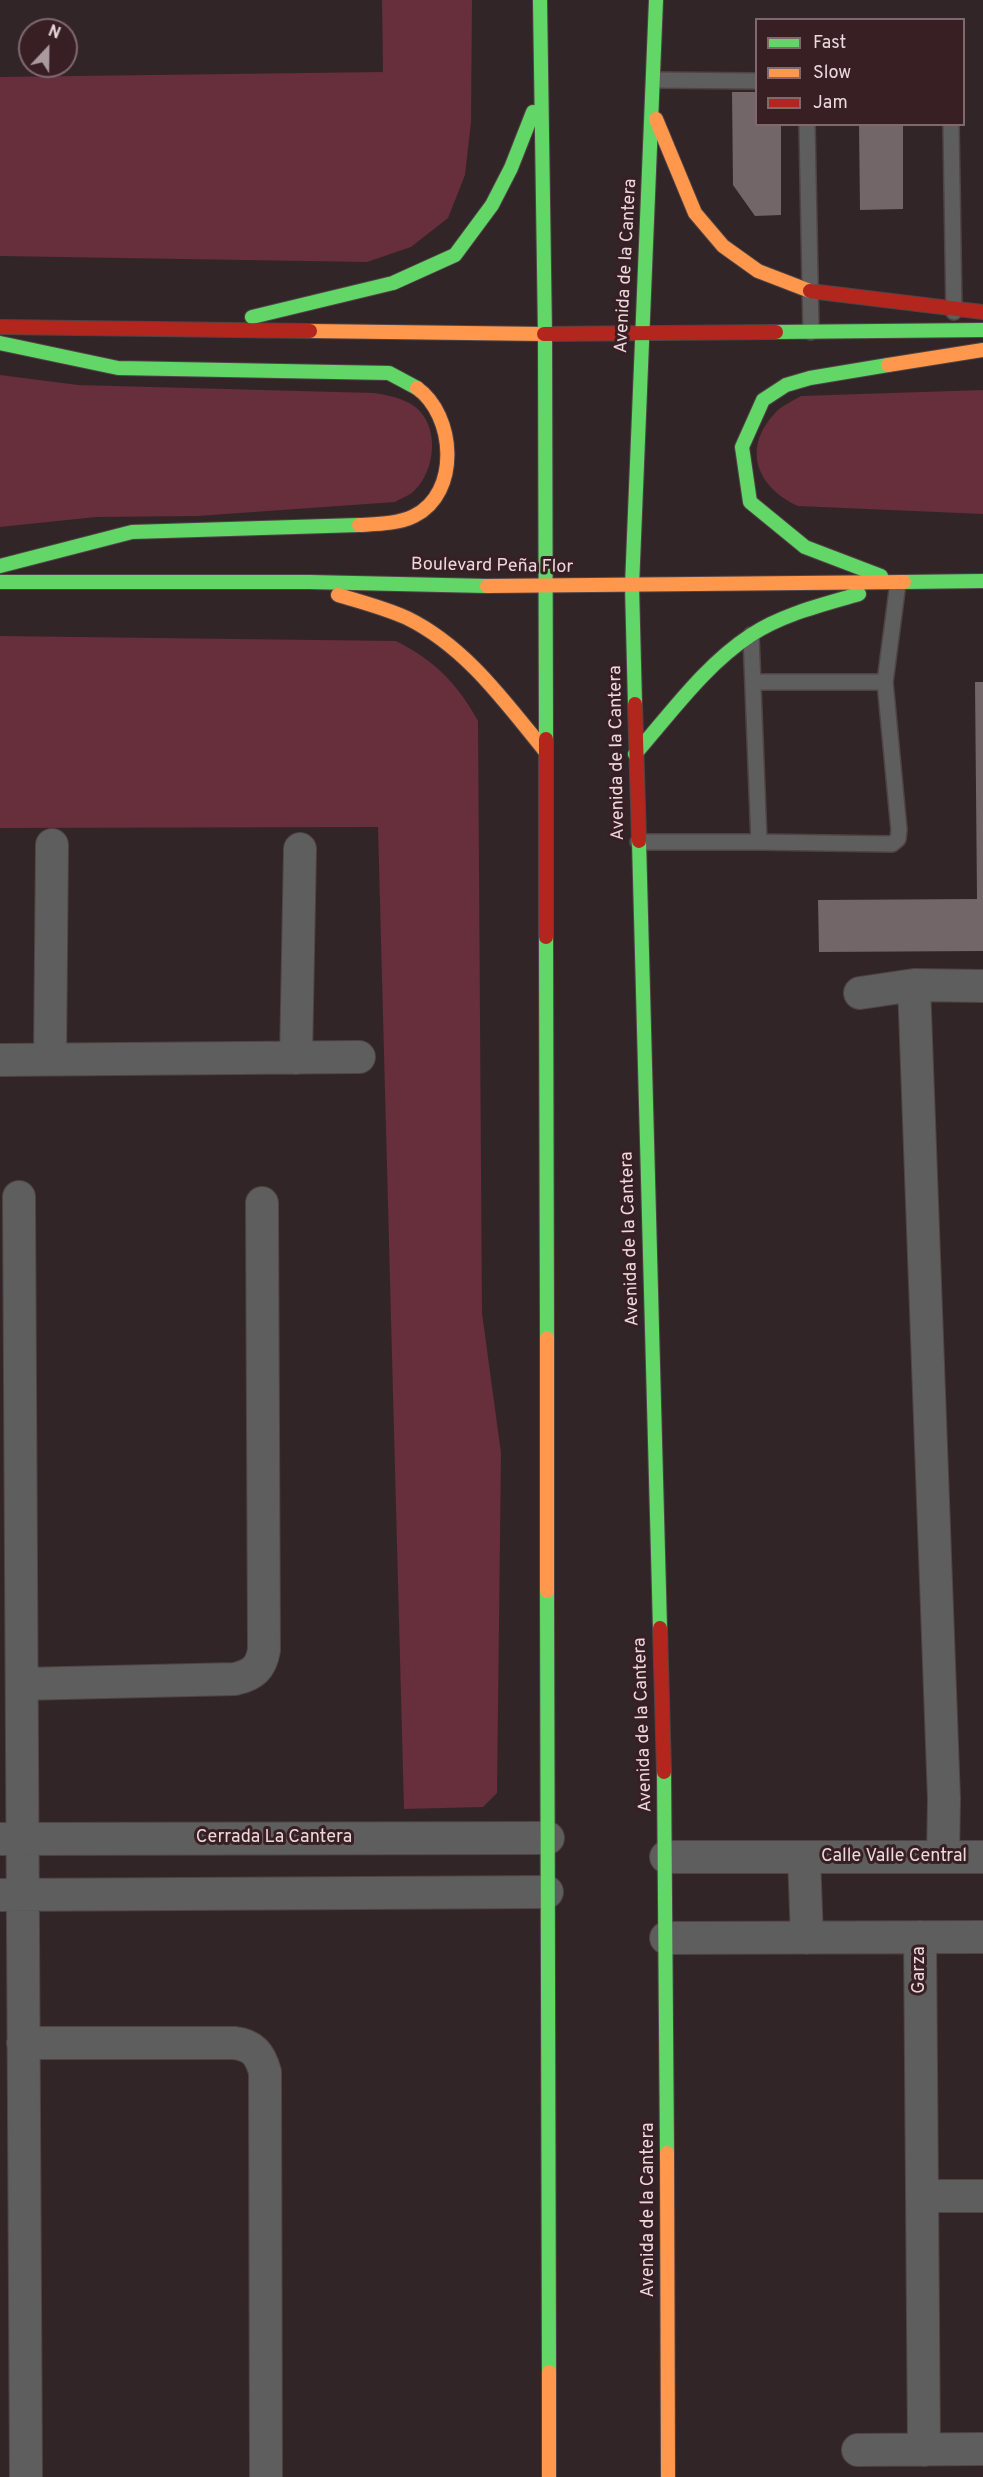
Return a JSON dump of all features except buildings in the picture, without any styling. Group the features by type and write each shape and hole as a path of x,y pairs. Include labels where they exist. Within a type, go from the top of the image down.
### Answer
{"main road":[{"path":"540,0 545,334 549,2477"},
{"name":"Avenida de la Cantera","path":"657,0 632,586 666,1857 668,2477"},
{"path":"207,330 411,279 456,254 489,209 517,156 540,92"},
{"path":"652,112 695,213 723,246 758,272 811,291 983,312"},
{"path":"0,327 545,334 983,330"},
{"path":"0,343 118,368 389,373 416,386 432,401 443,427 448,456 443,480 434,499 416,515 380,524 132,532 0,566"},
{"path":"898,583 805,547 750,502 742,447 763,400 786,385 810,378 983,350"},
{"name":"Boulevard Peña Flor","path":"0,582 544,587 983,581"},
{"path":"263,583 340,596 378,606 409,617 438,634 465,656 491,684 545,751"},
{"path":"635,754 725,656 751,636 781,619 817,606 898,583"}],"street":[{"path":"50,1059 52,845"},
{"path":"296,1058 300,849"},
{"path":"914,985 944,1799 943,1857"},
{"path":"861,993 914,985 983,986"},
{"path":"0,1060 359,1057"},
{"path":"19,1197 22,1684 20,1785 11,1839 12,1895 23,2043 26,2477"},
{"path":"22,1684 235,1680 256,1671 262,1661 264,1638 262,1203"},
{"name":"Cerrada La Cantera","path":"11,1839 548,1838"},
{"name":"Calle Valle Central","path":"666,1857 983,1857"},
{"name":"Calle Valle Central","path":"804,1857 807,1938"},
{"path":"12,1895 548,1892"},
{"path":"666,1938 983,1936"},
{"name":"Garza","path":"920,1937 924,2450"},
{"path":"23,2043 234,2043 246,2044 256,2051 262,2061 265,2072 266,2477"},
{"path":"922,2196 983,2196"},
{"path":"858,2450 983,2449"}],"lane":[{"path":"654,80 755,81"},
{"path":"807,126 811,332"},
{"path":"951,126 954,330"},
{"path":"638,842 892,844 898,839 885,682 898,583"},
{"path":"751,636 759,842"},
{"path":"753,682 885,682"}],"shaded area":[{"path":"382,0 472,0 471,122 465,175 448,218 411,247 367,262 0,256 0,77 78,78 78,76 383,72"},
{"path":"0,375 78,385 374,393 410,403 422,414 431,435 431,459 422,481 415,490 395,502 197,516 96,517 0,527"},
{"path":"983,390 983,514 798,506 772,488 763,477 758,465 759,438 766,425 779,409 801,396"},
{"path":"0,636 396,641 444,674 462,695 478,721 482,1313 501,1453 497,1793 483,1807 404,1809 378,827 0,828"}],"traffic: fast":[{"path":"540,0 545,334 546,739"},
{"path":"635,704 632,586 656,0"},
{"path":"252,317 393,283 455,255 492,205 511,168 533,112"},
{"path":"776,332 983,330"},
{"path":"0,343 118,368 389,373 417,388"},
{"path":"881,576 805,547 750,502 742,447 763,400 786,385 810,378 888,365"},
{"path":"0,566 132,532 359,525"},
{"path":"904,582 983,581"},
{"path":"0,582 309,582 487,586"},
{"path":"635,754 675,706 734,647 776,621 859,594"},
{"path":"639,841 660,1628"},
{"path":"546,937 547,1338"},
{"path":"547,1591 549,2372"},
{"path":"664,1772 667,2153"}],"traffic: slow":[{"path":"656,119 695,213 723,246 758,271 810,291"},
{"path":"310,331 544,334"},
{"path":"888,365 983,350"},
{"path":"359,525 408,519 429,505 440,490 446,473 445,434 430,400 417,388"},
{"path":"487,586 904,582"},
{"path":"338,595 407,618 448,644 483,677 545,751"},
{"path":"547,1338 547,1591"},
{"path":"667,2153 668,2477"},
{"path":"549,2372 549,2477"}],"traffic: jam":[{"path":"810,291 983,312"},
{"path":"0,327 310,331"},
{"path":"544,334 776,332"},
{"path":"635,704 639,841"},
{"path":"546,739 546,937"},
{"path":"660,1628 664,1772"}]}
